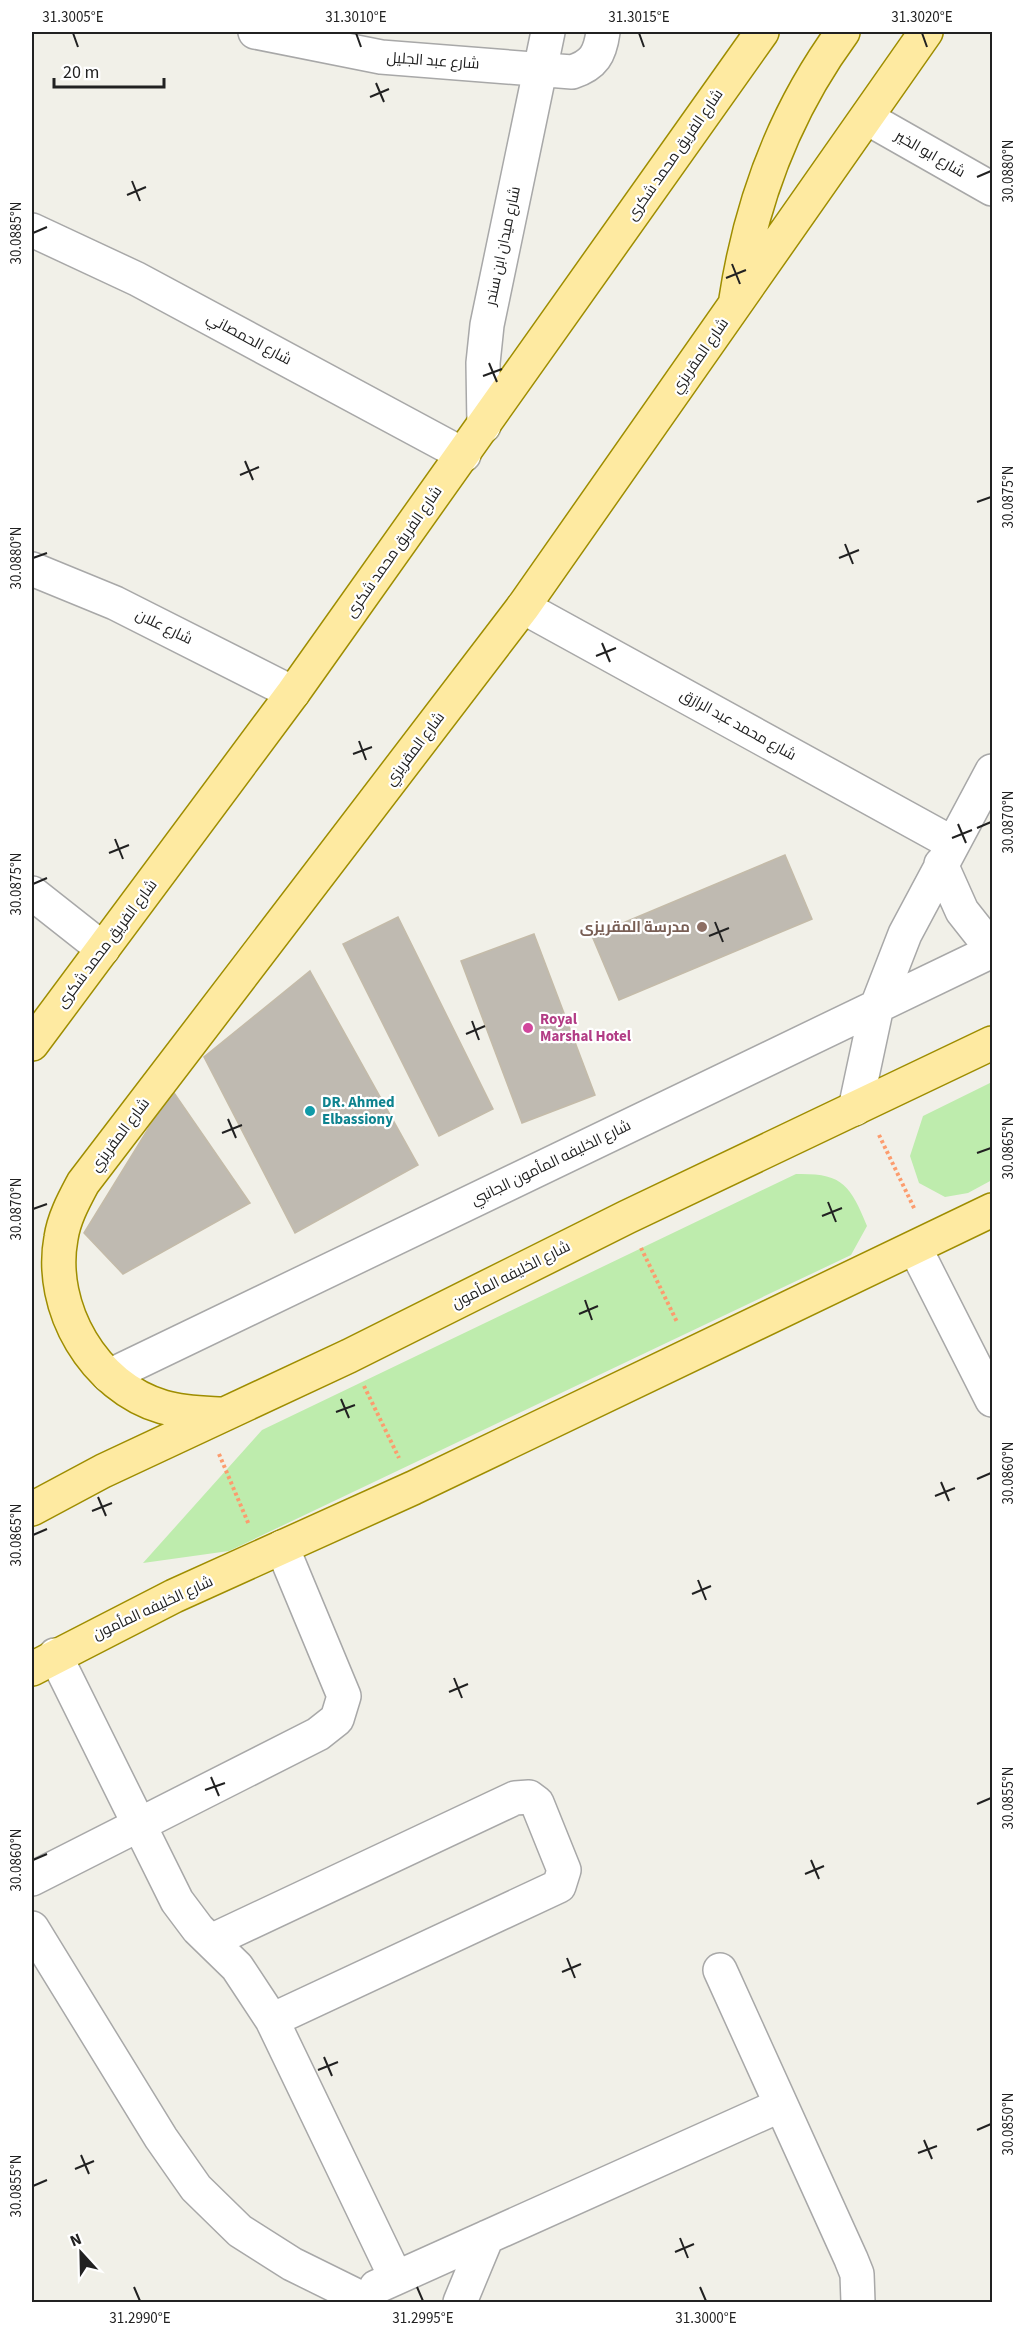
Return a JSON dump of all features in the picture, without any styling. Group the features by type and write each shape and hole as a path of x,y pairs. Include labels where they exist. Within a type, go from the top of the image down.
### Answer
{"main road":[{"path":"735,306 742,257 754,210 772,157 796,105 843,32"},
{"name":"شارع المقريزي","path":"214,1418 162,1406 134,1394 109,1376 89,1353 73,1327 63,1299 59,1268 61,1238 74,1200 83,1183 524,607 926,32"},
{"name":"شارع الفريق محمد شكرى","path":"32,1044 293,693 484,426 753,39"},
{"name":"شارع الخليفه المأمون","path":"32,1509 103,1471 350,1356 627,1217 993,1043"},
{"name":"شارع الخليفه المأمون","path":"43,1662 174,1596 413,1488 692,1352 993,1210"}],"street":[{"name":"شارع عبد الجليل","path":"255,32 383,44 542,69"},
{"name":"شارع ميدان ابن سندر","path":"484,426 483,363 487,325 548,32"},
{"path":"542,69 572,72 583,68 593,61 600,51 603,32"},
{"name":"شارع ابو الخير","path":"867,118 993,189"},
{"name":"شارع الحمصاني","path":"32,230 137,279 464,454"},
{"name":"شارع علان","path":"32,569 134,612 293,693"},
{"name":"شارع محمد عبد الرازق","path":"524,607 947,854"},
{"path":"860,1107 877,1006 905,934 993,771"},
{"path":"947,854 962,911 993,950"},
{"path":"32,893 103,949"},
{"name":"شارع الخليفه المأمون الجانبي","path":"109,1376 993,950"},
{"path":"922,1244 993,1400"},
{"path":"32,1879 318,1734 337,1719 344,1696 272,1552"},
{"path":"43,1662 139,1824 181,1908 252,1986 272,2020 396,2278"},
{"path":"211,1941 515,1798 529,1797 537,1803 564,1870 559,1886 272,2020"},
{"path":"32,1928 161,2138 196,2188 240,2231 292,2264 362,2299 396,2278 781,2105"},
{"path":"720,1970 857,2274 858,2302"},
{"path":"460,2302 487,2236"}],"path":[{"path":"860,1107 922,1244"},
{"path":"627,1217 692,1352"},
{"path":"350,1356 413,1488"},
{"path":"214,1418 272,1552"}],"green space":[{"path":"992,1082 992,1180 968,1193 945,1197 919,1183 910,1156 923,1116"},
{"path":"796,1174 812,1174 834,1179 849,1191 867,1226 851,1255 229,1551 143,1563 262,1430"}],"building":[{"name":"مدرسة المقريزى","path":"785,855 812,919 619,1000 592,936"},
{"path":"398,917 493,1109 439,1136 343,944"},
{"name":"Royal Marshal Hotel","path":"534,934 595,1095 522,1123 461,961"},
{"name":"DR. Ahmed Elbassiony","path":"310,971 418,1165 295,1233 204,1057"},
{"path":"172,1090 250,1203 123,1274 84,1233"}],"place":[{"name":"مدرسة المقريزى","path":"702,927"},
{"name":"Royal Marshal Hotel","path":"528,1028"},
{"name":"DR. Ahmed Elbassiony","path":"310,1111"}]}
